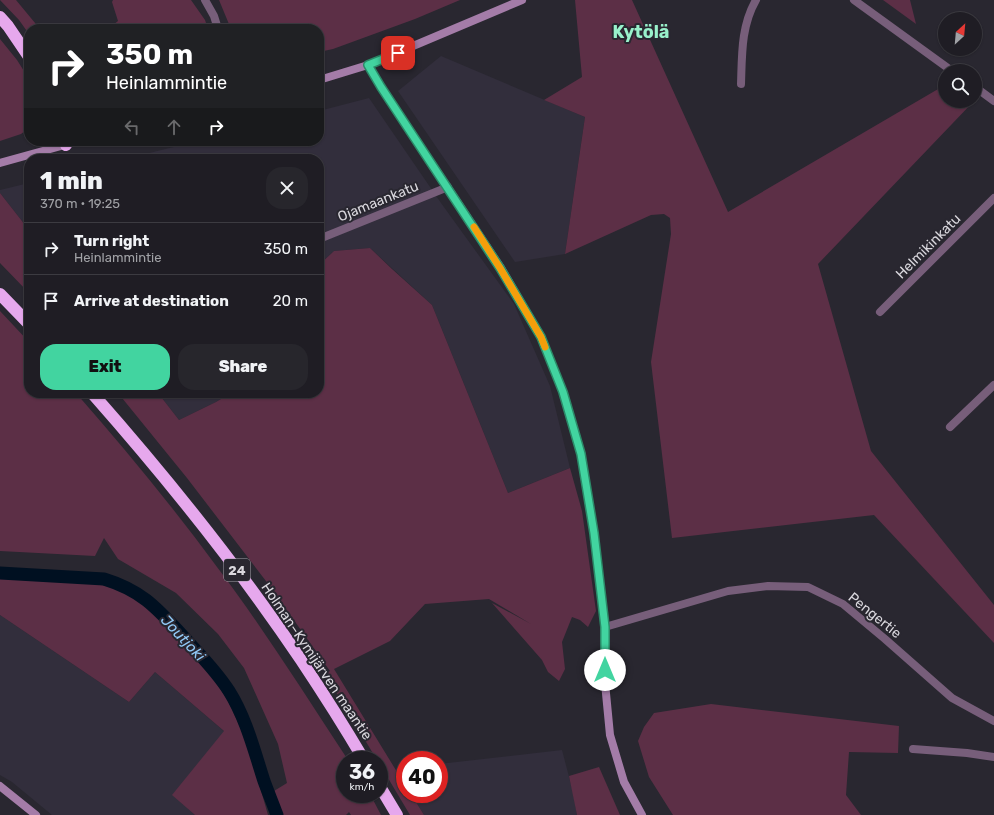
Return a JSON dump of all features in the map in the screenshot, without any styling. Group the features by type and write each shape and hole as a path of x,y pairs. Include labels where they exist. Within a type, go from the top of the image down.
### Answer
{"highway":[{"path":"0,17 24,48"},
{"path":"0,294 24,319"},
{"name":"Holman–Kymijärven maantie","path":"96,398 141,448 199,520 249,586 301,660 358,751"},
{"path":"388,800 397,815"}],"street":[{"path":"205,0 214,16 216,24"},
{"path":"324,78 368,65 522,0"},
{"path":"741,84 742,41 751,9 756,0"},
{"path":"854,0 942,64"},
{"path":"368,65 500,268 541,337 563,392 581,454 594,533 605,627 605,683 610,735 624,782 642,815"},
{"path":"982,92 992,97"},
{"path":"29,154 55,146"},
{"path":"0,163 24,156"},
{"name":"Ojamaankatu","path":"324,238 448,187"},
{"name":"Helmikinkatu","path":"880,312 994,198"},
{"path":"950,427 994,385"},
{"name":"Pengertie","path":"605,627 728,591 768,586 808,587 843,604 886,639 952,698 994,720"},
{"path":"913,749 967,753 994,757"},
{"path":"0,786 36,815"}],"shaded area":[{"path":"0,0 16,0 36,24 24,24 24,27"},
{"path":"113,0 191,0 206,24 114,24 118,21 112,2"},
{"path":"219,0 460,0 415,19 324,51 324,24 229,24"},
{"path":"575,0 632,0 728,212 938,89 938,108 967,108 818,264 871,451 994,605 994,643 874,515 672,538 651,362 671,234 670,218 664,214 651,215 565,254 585,117 544,100 582,77"},
{"path":"883,0 910,0 916,24"},
{"path":"0,39 24,71 24,132 0,141"},
{"path":"441,56 585,117 565,254 515,262 398,91"},
{"path":"369,98 441,203 514,304 550,386 570,468 508,493 432,305 370,248 334,251 324,260 324,154 145,154 178,146 324,146 324,110"},
{"path":"24,184 24,224 0,193 0,190"},
{"path":"0,193 24,224 24,288 0,263"},
{"path":"370,248 432,305 508,493 570,468 582,511 596,611 588,627 580,620 572,617 562,642 565,669 559,681 548,672 542,660 492,603 531,624 489,599 425,604 390,641 334,669 384,751 372,751 325,674 330,671 269,585 187,478 122,398 162,398 179,420 223,398 324,398 324,260 334,251"},
{"path":"0,311 24,337 24,398 80,398 131,457 166,500 234,590 284,662 342,751 336,751 336,803 375,803 381,815 351,815 349,812 346,815 283,815 274,791 287,783 278,744 244,668 218,634 176,593 118,559 104,538 95,556 0,551"},
{"path":"162,398 223,398 216,402 179,420"},
{"path":"0,578 96,584 111,587 139,600 153,612 211,675 227,699 247,742 268,815 195,815 172,795 224,731 155,672 129,702 0,615"},
{"path":"0,615 129,702 155,672 225,732 173,795 195,815 52,815 12,782 0,775"},
{"path":"711,704 899,726 898,753 849,752 846,795 861,815 673,815 649,777 638,741 644,727 654,713"},
{"path":"562,750 573,792 577,815 424,815 417,803 448,803 448,763"},
{"path":"388,757 396,770 396,792 388,778"},
{"path":"599,767 620,815 577,815 569,776"},
{"path":"403,803 417,803 424,815 410,815"}],"waterway":[{"name":"Joutjoki","path":"0,573 104,579 128,588 146,600 171,623 205,660 229,691 245,723 277,815"}],"slow traffic":[{"path":"474,227 541,337 545,347"}],"district":[{"name":"Kytölä","path":"641,32"}],"route":[{"path":"398,53 368,65 500,268 541,337 563,392 581,454 594,533 605,627 605,670"}]}
